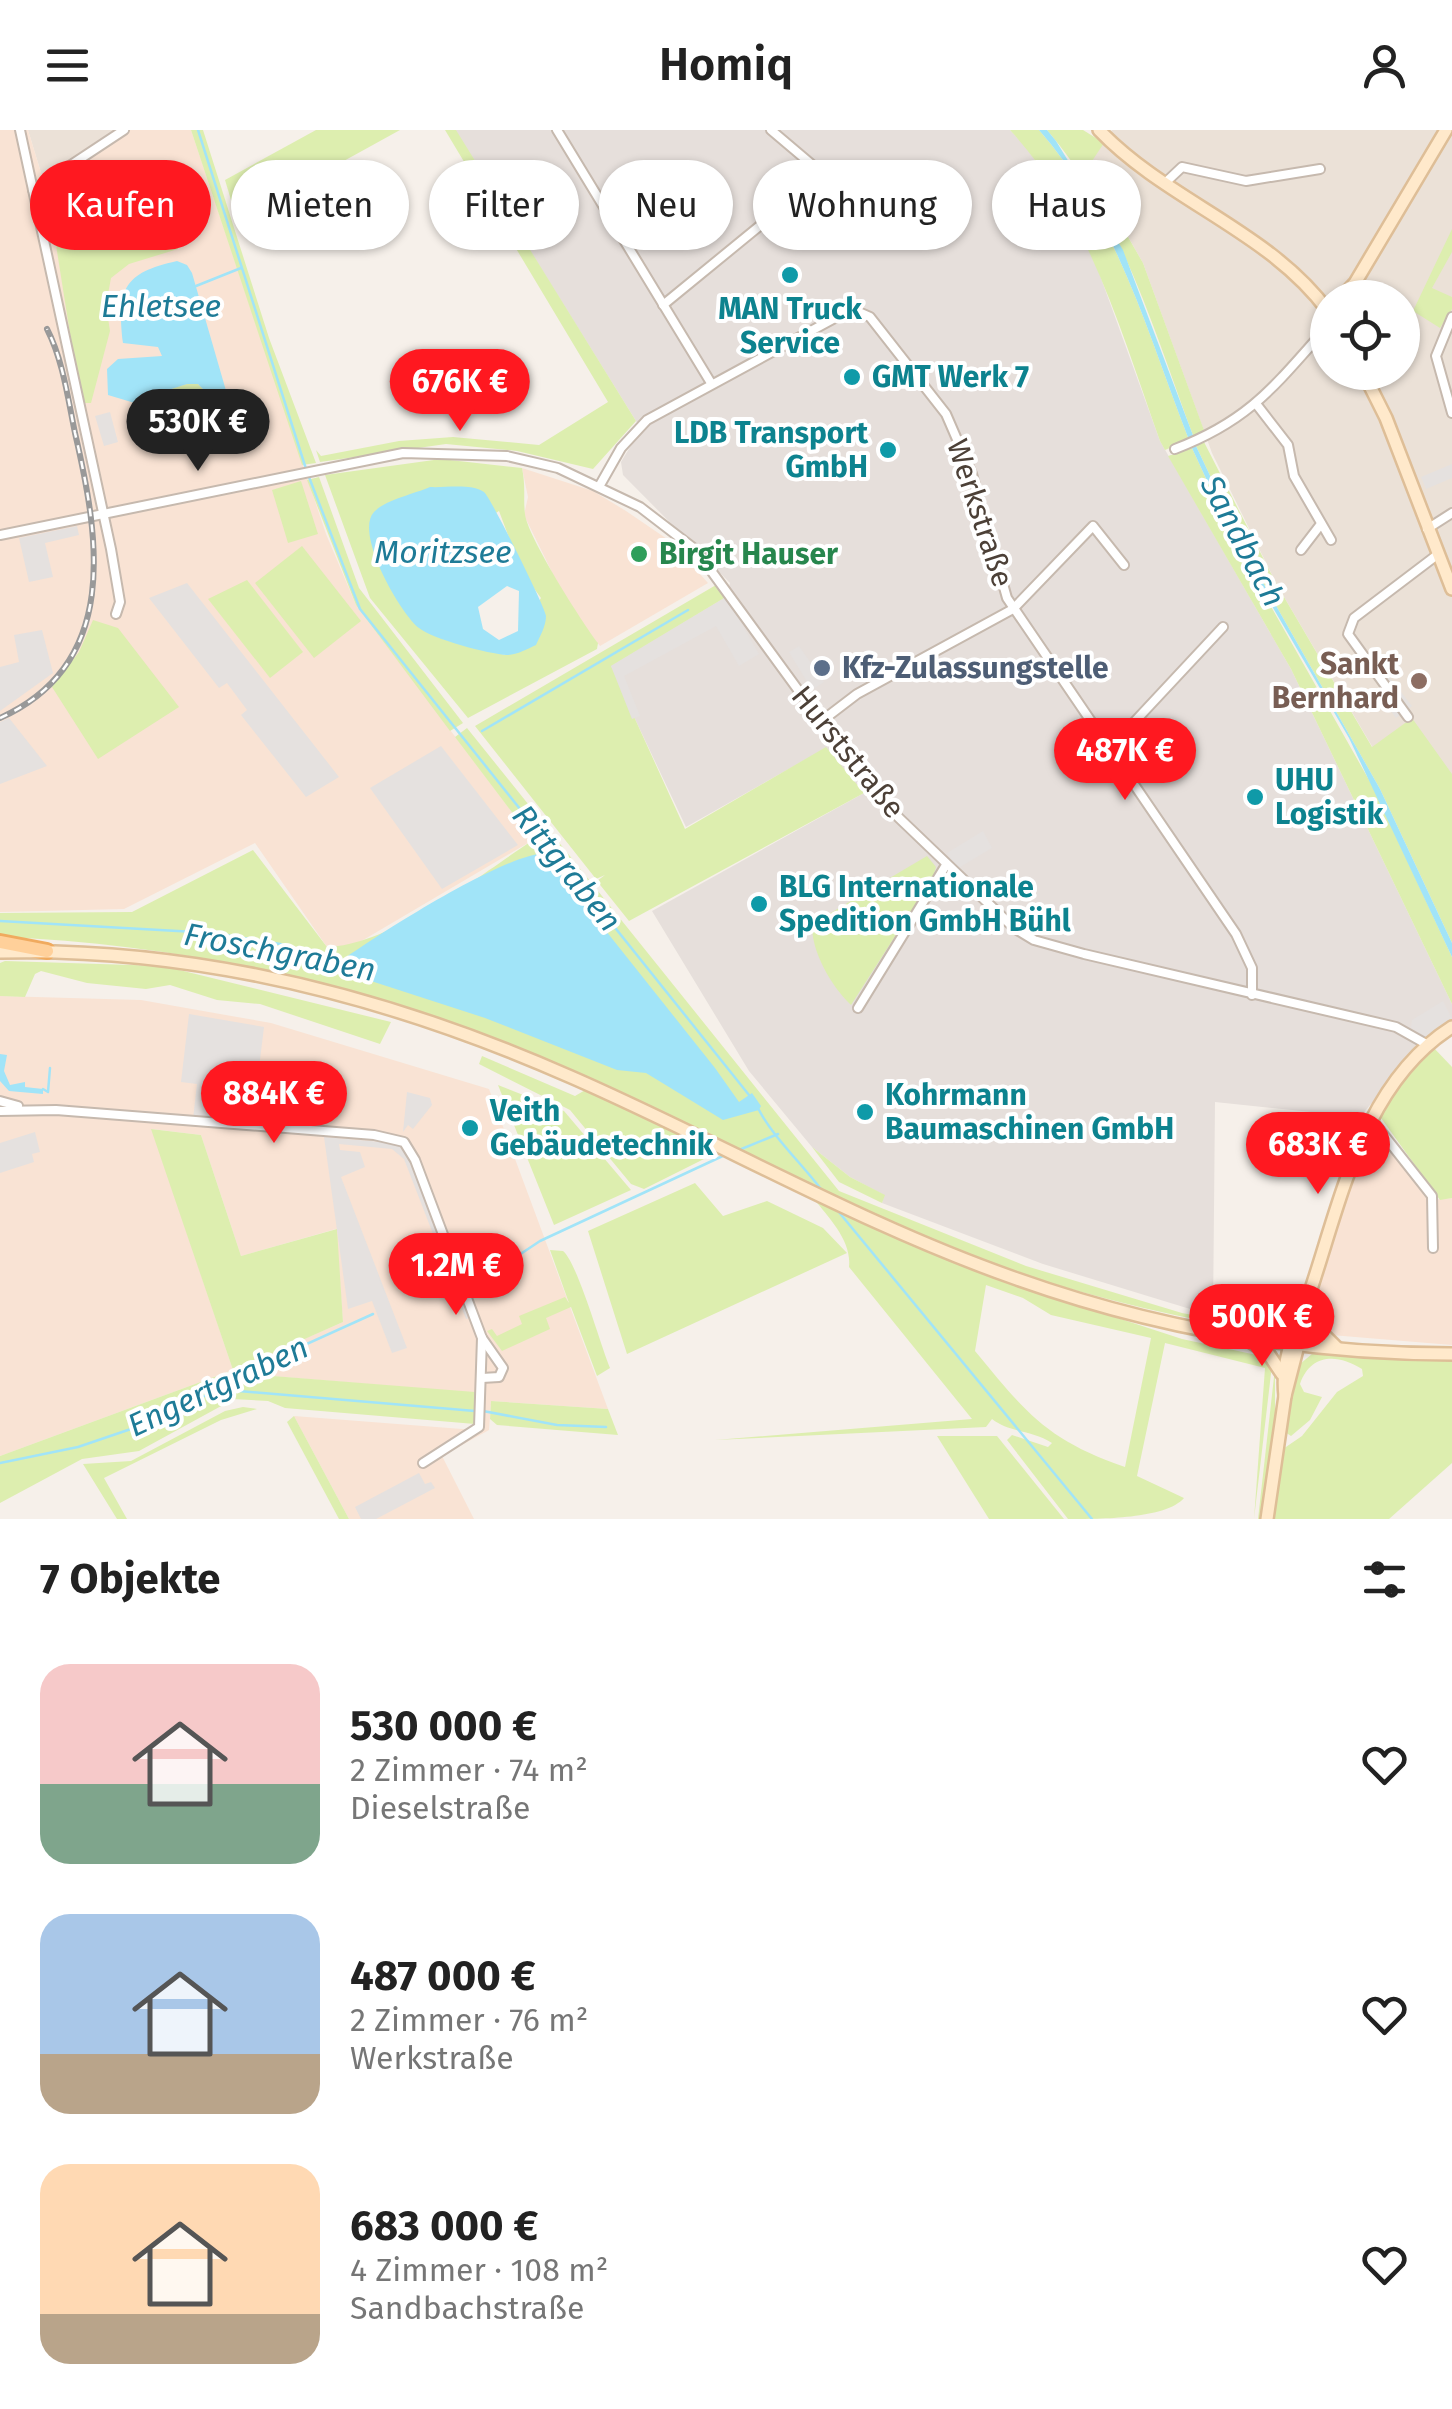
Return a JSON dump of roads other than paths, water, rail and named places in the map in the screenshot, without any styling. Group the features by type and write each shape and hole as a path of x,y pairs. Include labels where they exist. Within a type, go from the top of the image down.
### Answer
{"main road":[{"path":"1357,280 1446,130"},
{"path":"1099,132 1280,260 1310,292"},
{"path":"1372,390 1452,590"},
{"path":"0,942 47,951 224,967 368,1002 504,1049 860,1215 936,1248 1080,1300 1247,1340 1340,1350 1452,1354"},
{"path":"4,954 47,951"},
{"path":"1267,1519 1295,1346 1344,1185 1372,1120 1428,1045 1452,1027"},
{"path":"1282,1374 1308,1318 1310,1292"},
{"path":"1308,1318 1313,1329 1340,1350"},
{"path":"1247,1340 1268,1353 1282,1374 1285,1396"}],"street":[{"path":"20,130 30,176"},
{"path":"78,160 124,130"},
{"path":"556,130 711,383"},
{"path":"663,304 824,174 771,130"},
{"path":"1166,183 1182,167 1246,181 1320,170"},
{"path":"46,250 120,602 116,614"},
{"name":"Werkstraße","path":"600,486 620,448 646,420 844,313 854,310 870,317 946,414 972,474 1013,609 1246,952 1252,968 1252,996"},
{"path":"1452,317 1436,350 1436,370 1452,414"},
{"path":"1175,448 1236,422 1257,405 1310,346"},
{"path":"1257,405 1288,445 1294,476 1331,540"},
{"name":"Hurststraße","path":"0,535 403,453 507,456 558,468 640,507 696,550 747,614 819,724 874,794 1014,928 1034,940 1252,996 1396,1027 1428,1045"},
{"path":"1427,529 1452,513"},
{"path":"1300,550 1322,524"},
{"path":"819,724 857,694 1013,609 1093,526 1124,565"},
{"path":"1408,717 1348,634 1354,618 1437,555"},
{"path":"1110,748 1223,626"},
{"path":"858,1008 946,866"},
{"path":"0,1102 28,1108 397,1139 412,1154 482,1338 503,1372 492,1380 482,1378"},
{"path":"0,1111 28,1108"},
{"path":"1372,1120 1432,1196 1433,1248"},
{"path":"424,1464 476,1432 481,1414 482,1338"}],"water":[{"path":"1039,130 1047,130 1056,141 1068,160 1063,160"},
{"path":"1115,250 1123,250 1194,438 1189,440 1144,318"},
{"name":"Ehletsee","path":"177,261 187,265 192,273 231,408 225,420 151,435 138,404 108,395 107,369 118,359 162,356 158,347 123,343 121,324 123,296 128,286 145,271","holes":["198,384 204,390 199,402 176,408 167,405 165,391"]},
{"path":"1196,446 1249,558 1380,789 1452,943 1452,957 1349,738 1238,548 1192,448"},
{"name":"Moritzsee","path":"430,487 465,487 484,492 544,609 545,623 536,645 507,655 461,645 419,628 401,606 374,554 369,522 379,508","holes":["507,586 519,591 518,631 499,640 483,629 478,607"]},
{"path":"544,853 739,1102 752,1093 761,1106 759,1110 723,1120 646,1073 617,1070 485,1018 331,968 467,883 497,868"},
{"path":"0,1054 7,1055 4,1071 10,1085 25,1082 25,1087 43,1089 43,1094 9,1091 0,1081"}],"waterway":[{"name":"Rittgraben","path":"198,130 307,472 360,609 749,1095"},
{"path":"196,286 241,268"},
{"path":"482,731 688,610"},
{"name":"Froschgraben","path":"0,921 213,933 280,944 338,965"},
{"path":"43,1089 48,1092 50,1068"},
{"name":"Rittgraben","path":"759,1110 824,1193"},
{"name":"Engertgraben","path":"739,1150 778,1134"},
{"name":"Engertgraben","path":"463,1275 513,1259 540,1241 727,1154"},
{"name":"Rittgraben","path":"838,1211 1092,1519"},
{"name":"Engertgraben","path":"0,1463 78,1447 172,1415 247,1371 373,1314"},
{"path":"226,1384 239,1391 475,1411"},
{"path":"483,1411 557,1425 606,1427"}],"railway":[{"path":"0,718 39,695 66,665 83,632 92,594 94,555 84,473 61,367 47,329"}],"place":[{"name":"MAN Truck Service","path":"790,275"},
{"name":"GMT Werk 7","path":"852,377"},
{"name":"LDB Transport GmbH","path":"888,450"},
{"name":"Birgit Hauser","path":"639,554"},
{"name":"Kfz-Zulassungstelle","path":"822,668"},
{"name":"Sankt Bernhard","path":"1419,681"},
{"name":"UHU Logistik","path":"1255,797"},
{"name":"BLG Internationale Spedition GmbH Bühl","path":"759,904"},
{"name":"Kohrmann Baumaschinen GmbH","path":"865,1112"},
{"name":"Veith Gebäudetechnik","path":"470,1128"}],"water label":[{"name":"Sandbach","path":"1243,541"}]}
